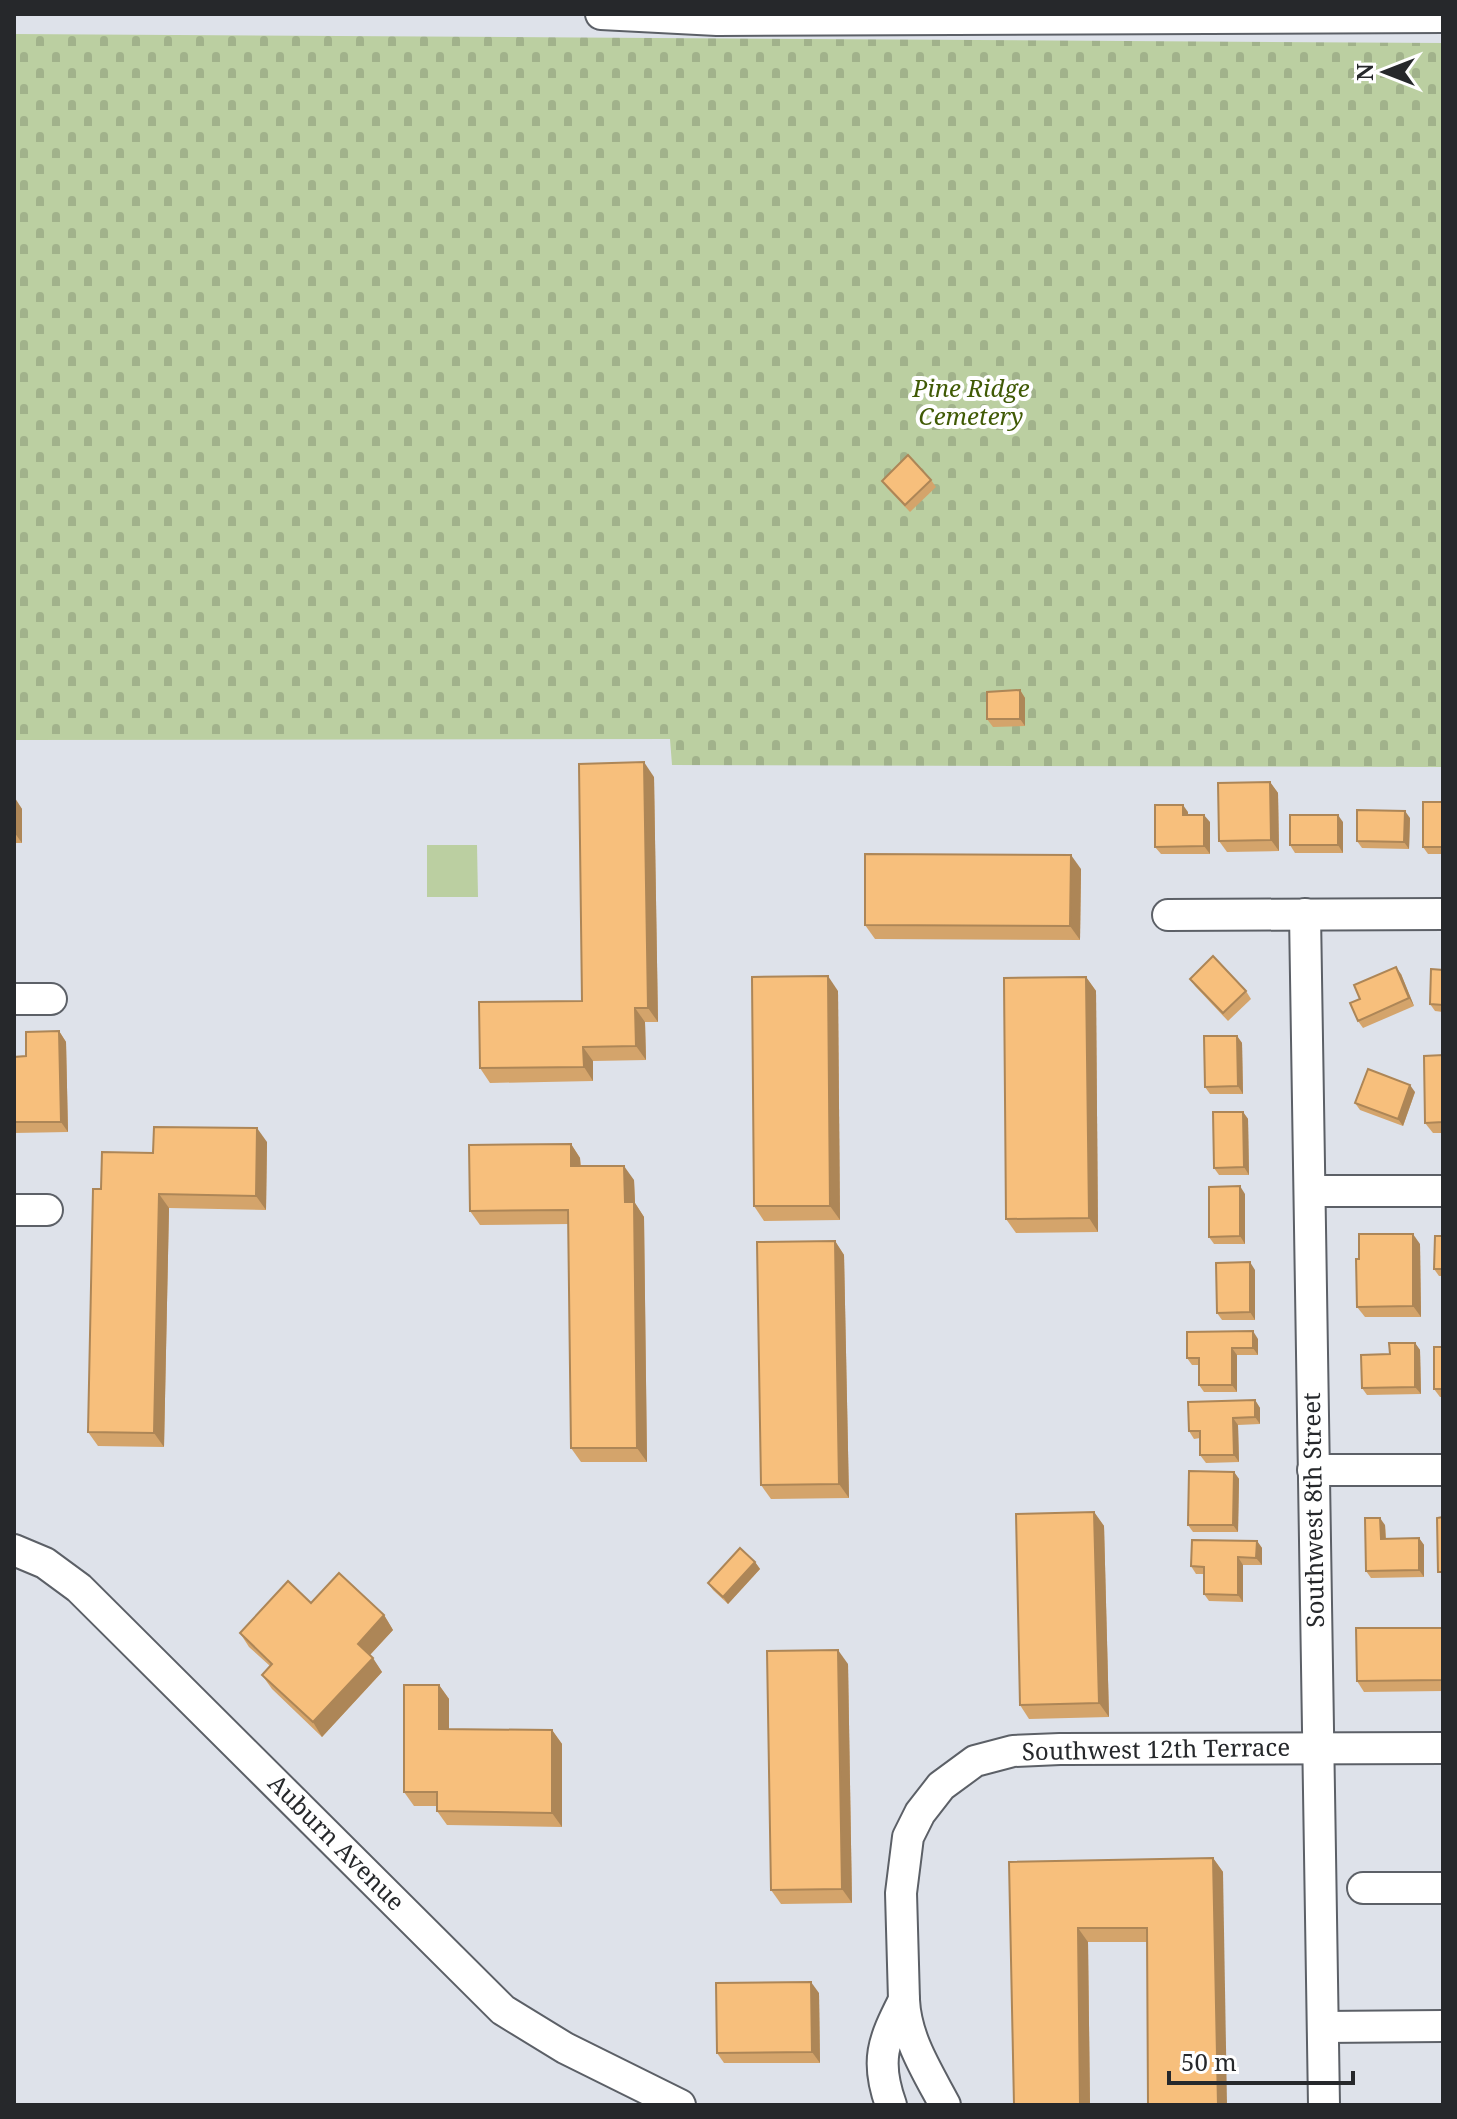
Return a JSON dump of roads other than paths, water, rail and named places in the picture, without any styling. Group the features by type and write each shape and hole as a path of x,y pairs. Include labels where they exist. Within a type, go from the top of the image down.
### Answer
{"street":[{"path":"601,14 717,20 1443,17"},
{"name":"Southwest 8th Street","path":"1305,914 1324,2105"},
{"path":"1168,915 1443,914"},
{"path":"14,999 51,999"},
{"path":"1310,1191 1443,1191"},
{"path":"14,1210 47,1210"},
{"path":"1313,1470 1443,1470"},
{"name":"Auburn Avenue","path":"14,1550 45,1563 79,1588 503,2010 565,2048 680,2105"},
{"name":"Southwest 12th Terrace","path":"945,2105 911,2041 905,2020 901,1893 908,1837 920,1813 941,1786 975,1761 1013,1751 1060,1749 1443,1748"},
{"path":"1363,1888 1443,1888"},
{"name":"Southwest 12th Terrace","path":"891,2105 881,2077 883,2052 904,2000"},
{"path":"1323,2027 1443,2026"}],"park label":[{"name":"Pine Ridge Cemetery","path":"971,403"}]}
